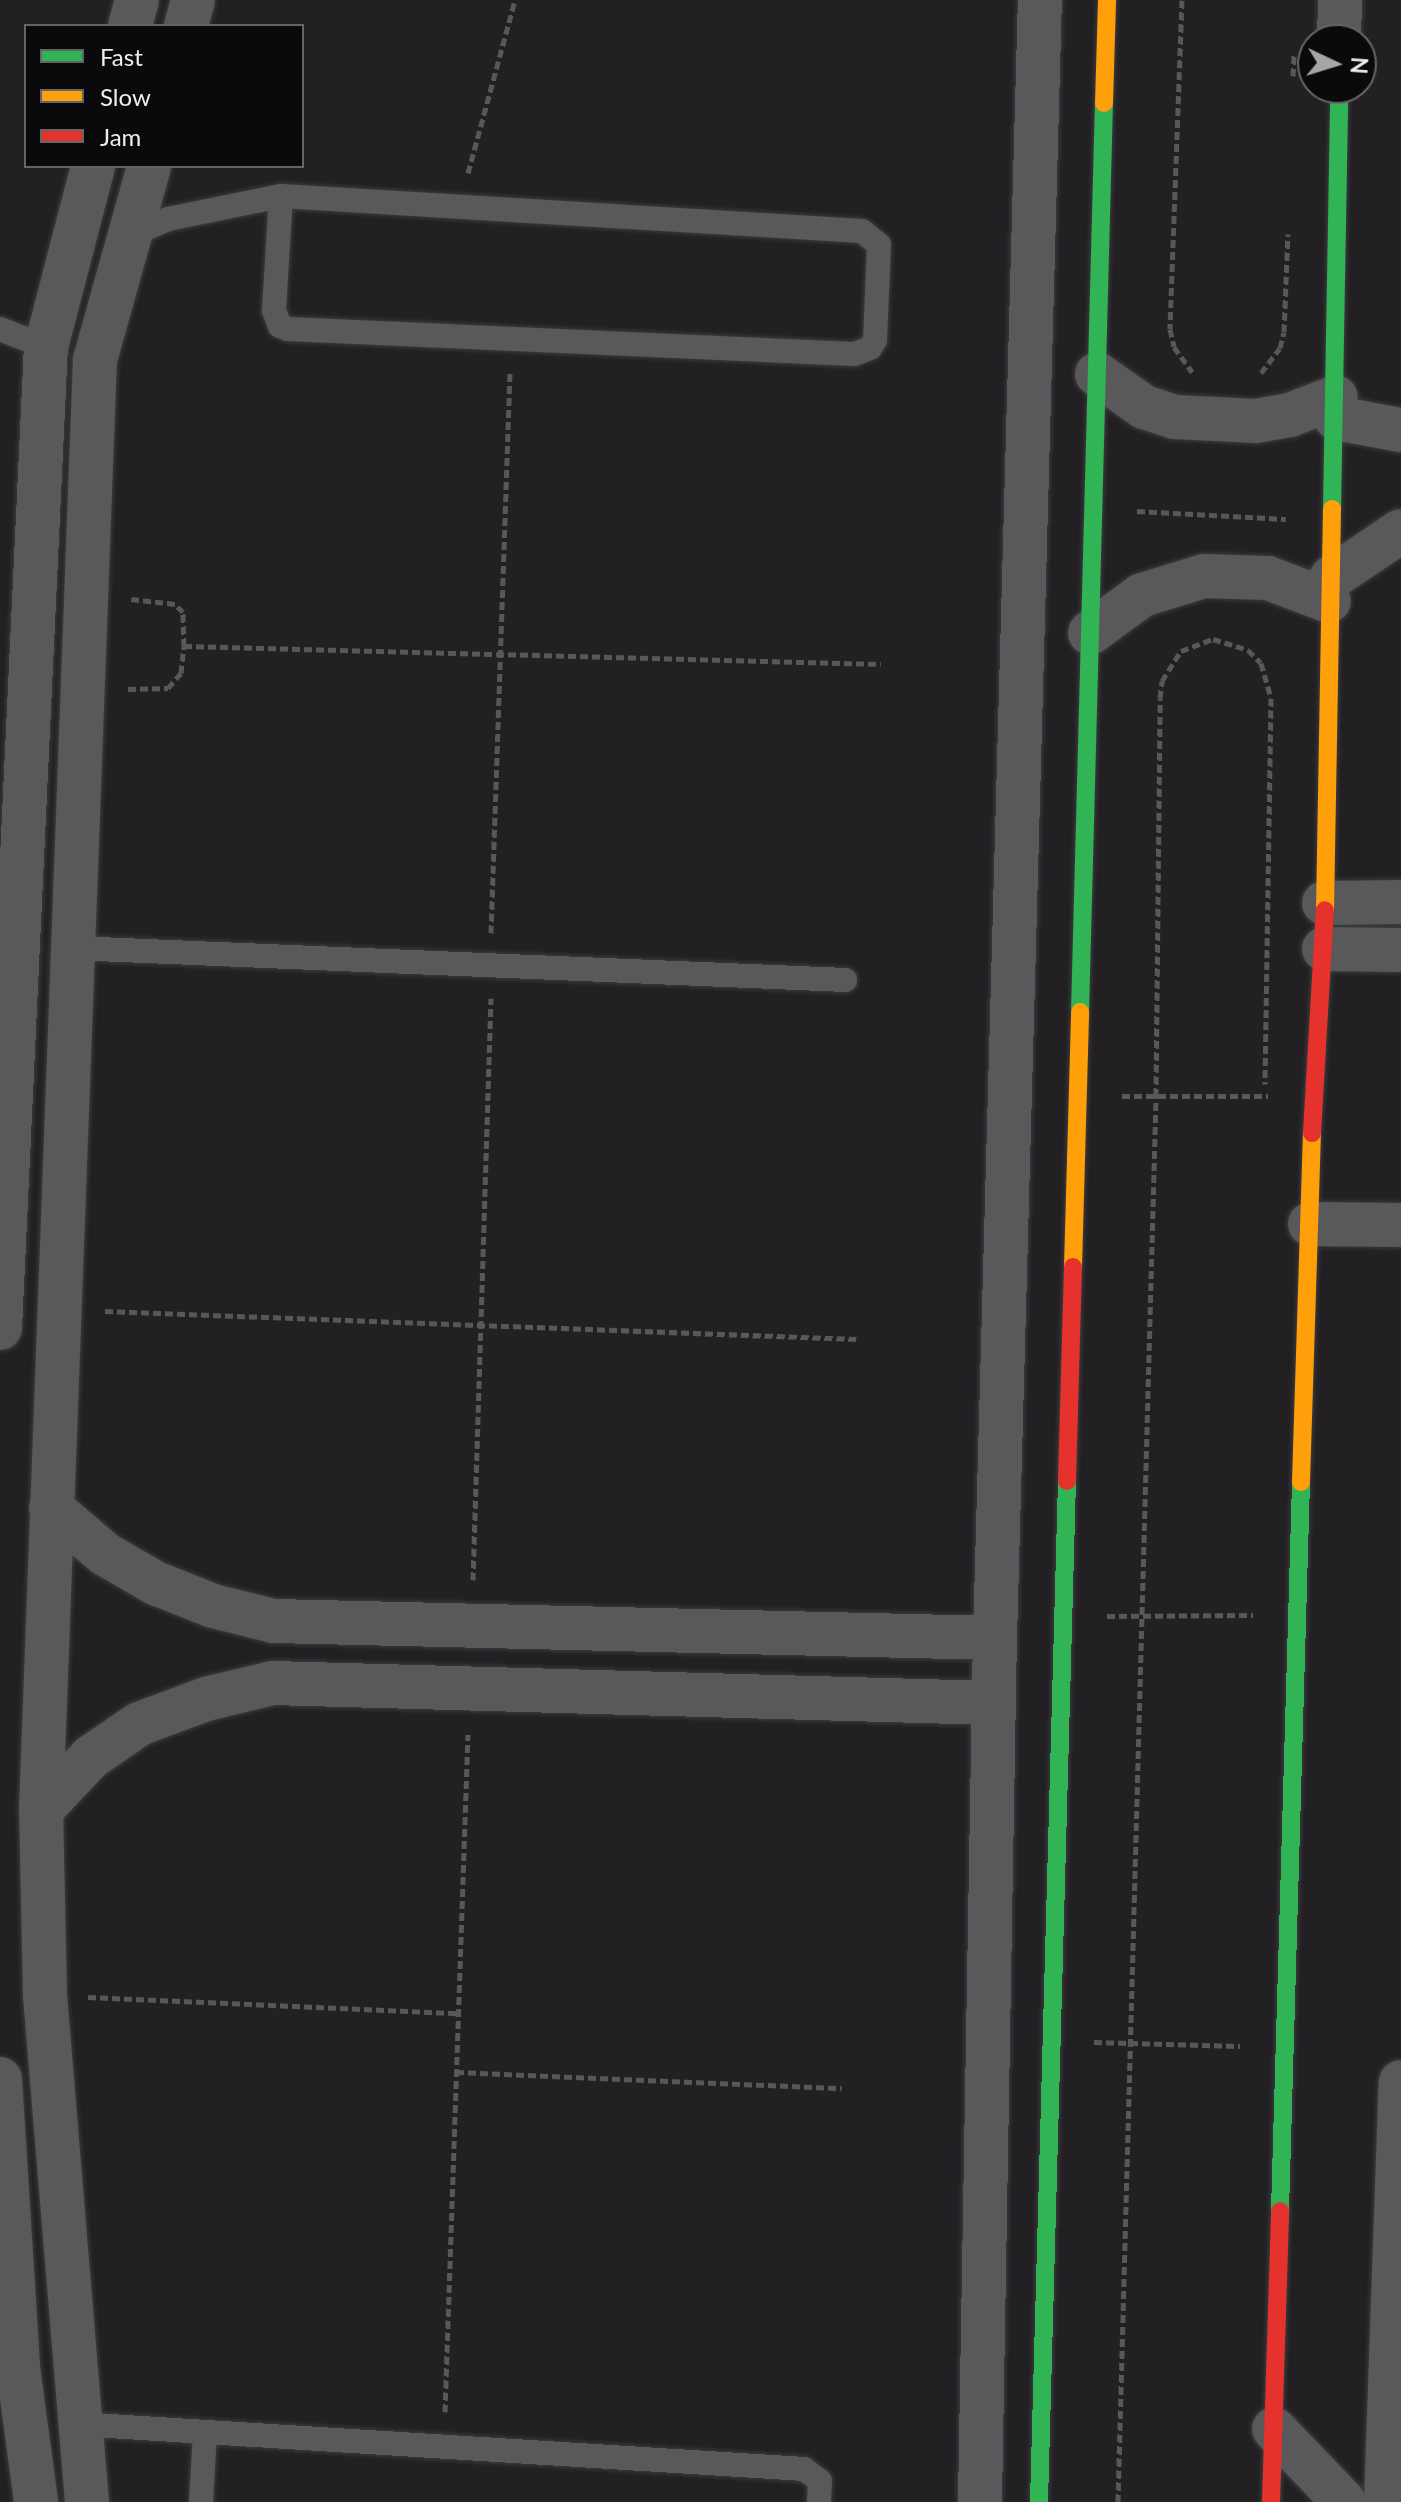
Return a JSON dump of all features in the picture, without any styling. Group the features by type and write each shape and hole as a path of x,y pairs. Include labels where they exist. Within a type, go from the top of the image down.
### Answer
{"street":[{"path":"131,24 137,0"},
{"path":"187,24 193,0"},
{"path":"980,2502 995,1638 1040,0"},
{"path":"1039,2502 1107,0"},
{"path":"1339,24 1340,0"},
{"path":"1271,2502 1313,1095 1324,949 1331,522 1336,407 1339,104"},
{"path":"0,1328 15,696 46,347 92,168"},
{"path":"87,2502 77,2424 45,1996 41,1810 56,1309 95,360 148,168"},
{"path":"1097,374 1144,407 1175,417 1256,421 1336,407 1401,430"},
{"path":"1090,633 1142,595 1204,576 1268,578 1330,589 1401,531"},
{"path":"1324,903 1401,902"},
{"path":"1324,949 1401,950"},
{"path":"1310,1224 1401,1225"},
{"path":"51,1508 105,1554 155,1583 213,1606 274,1621 995,1638"},
{"path":"272,1683 274,1621"},
{"path":"41,1810 91,1757 139,1724 206,1699 272,1683 994,1703"},
{"path":"1386,2502 1401,2082"},
{"path":"1,2094 9,2358 36,2502"},
{"path":"1274,2429 1344,2502"}],"lane":[{"path":"131,235 168,219 281,196 862,231 879,245 875,340 863,353 280,326 274,310 281,196"},
{"path":"0,329 46,347"},
{"path":"73,948 845,980"},
{"path":"77,2424 804,2469 820,2481 819,2502"},
{"path":"201,2502 205,2433"}],"path":[{"path":"460,206 515,0"},
{"path":"1182,0 1170,329 1182,363 1204,378"},
{"path":"1293,79 1294,47"},
{"path":"1253,377 1272,362 1284,332 1288,221"},
{"path":"471,1625 511,338"},
{"path":"1093,509 1331,522"},
{"path":"83,686 168,688 181,673 184,646 183,612 175,604 86,596"},
{"path":"1118,2502 1156,1096 1162,681 1181,651 1213,639 1248,650 1261,663 1271,698 1265,1097"},
{"path":"184,646 881,664"},
{"path":"1077,1096 1313,1095"},
{"path":"56,1309 482,1328 856,1339"},
{"path":"1063,1617 1298,1615"},
{"path":"444,2448 469,1689"},
{"path":"45,1996 458,2013"},
{"path":"1051,2041 1285,2047"},
{"path":"456,2072 842,2088"}],"traffic: fast":[{"path":"1080,1012 1104,103"},
{"path":"1332,509 1339,104"},
{"path":"1039,2502 1067,1481"},
{"path":"1280,2211 1301,1482"}],"traffic: slow":[{"path":"1104,103 1107,0"},
{"path":"1325,910 1332,509"},
{"path":"1073,1267 1080,1012"},
{"path":"1301,1482 1312,1133"}],"traffic: jam":[{"path":"1312,1133 1325,910"},
{"path":"1067,1481 1073,1267"},
{"path":"1271,2502 1280,2211"}]}
